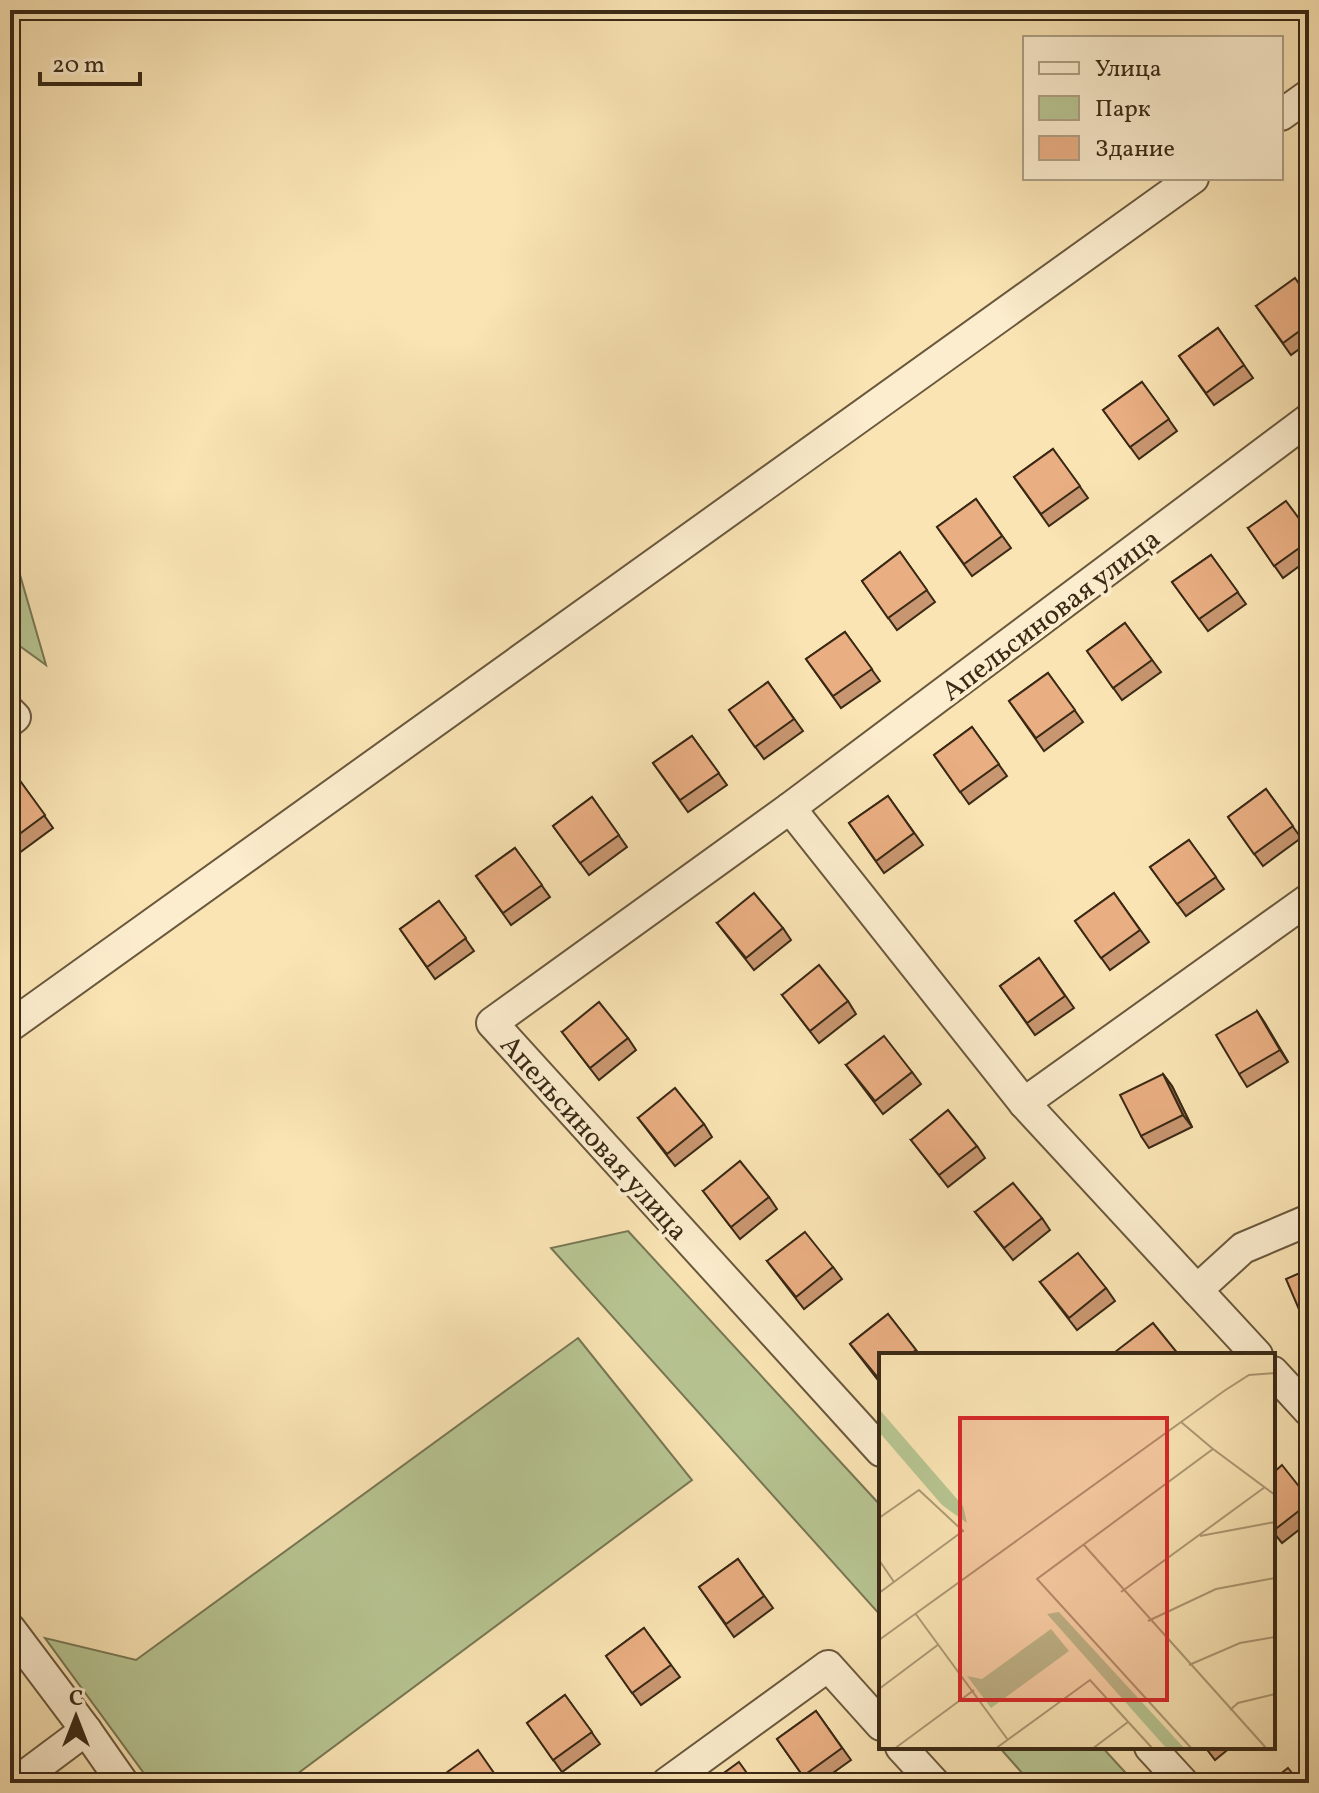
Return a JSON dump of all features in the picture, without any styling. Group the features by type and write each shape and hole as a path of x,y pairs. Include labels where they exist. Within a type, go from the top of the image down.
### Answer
{"street":[{"path":"1283,114 1309,95"},
{"path":"10,1026 1190,180"},
{"name":"Апельсиновая улица","path":"879,1449 492,1023 790,808 1309,419"},
{"path":"790,808 1024,1103 1255,1353"},
{"path":"1024,1103 1309,899"},
{"path":"1197,1290 1243,1248 1309,1220"},
{"path":"1275,1374 1309,1411"},
{"path":"10,1629 123,1783"},
{"path":"667,1783 828,1666 879,1723"},
{"path":"15,1783 86,1730"},
{"path":"903,1749 934,1783"},
{"path":"1152,1749 1183,1783"}],"green space":[{"path":"10,553 16,561 46,665 10,639"},
{"path":"628,1231 879,1504 879,1614 551,1248"},
{"path":"578,1338 692,1480 285,1783 151,1783 45,1638 136,1660"},
{"path":"1001,1749 1104,1749 1135,1783 1031,1783"}],"building":[{"path":"1295,278 1309,298 1309,324 1283,343 1256,306"},
{"path":"1218,328 1244,365 1206,393 1179,356"},
{"path":"1142,382 1169,419 1130,447 1103,410"},
{"path":"1053,449 1080,486 1041,514 1014,477"},
{"path":"976,499 1002,536 964,564 937,527"},
{"path":"1286,501 1309,532 1309,541 1274,566 1248,528"},
{"path":"900,552 927,590 888,618 862,581"},
{"path":"1211,555 1238,592 1199,619 1172,582"},
{"path":"1125,623 1152,660 1113,688 1087,651"},
{"path":"845,632 872,669 833,696 806,659"},
{"path":"1048,673 1075,710 1036,738 1009,701"},
{"path":"768,682 794,719 755,747 729,710"},
{"path":"972,727 999,764 960,792 934,755"},
{"path":"692,736 719,773 680,800 653,763"},
{"path":"18,778 45,815 10,841 10,784"},
{"path":"1266,789 1293,826 1254,854 1228,817"},
{"path":"888,796 914,833 876,861 849,823"},
{"path":"592,797 619,835 580,863 553,826"},
{"path":"1189,840 1216,877 1177,904 1150,867"},
{"path":"515,848 542,885 503,913 476,876"},
{"path":"754,893 783,928 746,958 717,923"},
{"path":"1114,893 1140,930 1101,958 1075,921"},
{"path":"439,901 466,938 427,967 400,929"},
{"path":"1039,958 1065,996 1027,1023 1000,986"},
{"path":"819,965 848,1001 810,1031 782,995"},
{"path":"599,1002 628,1038 590,1068 562,1032"},
{"path":"1257,1011 1280,1050 1239,1074 1216,1035"},
{"path":"884,1036 912,1072 875,1101 846,1065"},
{"path":"1163,1074 1183,1115 1141,1136 1120,1095"},
{"path":"675,1088 704,1124 667,1154 638,1118"},
{"path":"948,1110 977,1146 939,1175 911,1140"},
{"path":"740,1161 769,1197 731,1227 703,1191"},
{"path":"1013,1183 1042,1218 1004,1248 975,1212"},
{"path":"805,1232 833,1267 796,1297 767,1261"},
{"path":"1078,1253 1106,1288 1069,1318 1040,1282"},
{"path":"1309,1269 1309,1319 1304,1321 1286,1279"},
{"path":"888,1314 916,1350 912,1353 879,1353 879,1379 850,1344"},
{"path":"1153,1323 1177,1353 1116,1353"},
{"path":"1282,1465 1309,1503 1275,1529 1275,1471"},
{"path":"738,1559 764,1596 726,1624 699,1587"},
{"path":"644,1628 671,1665 632,1693 606,1656"},
{"path":"565,1695 592,1732 553,1760 527,1723"},
{"path":"816,1711 842,1748 803,1776 777,1739"},
{"path":"478,1750 501,1783 442,1783 439,1778"},
{"path":"739,1762 754,1783 710,1783"},
{"path":"1288,1768 1300,1783 1269,1783"}]}
